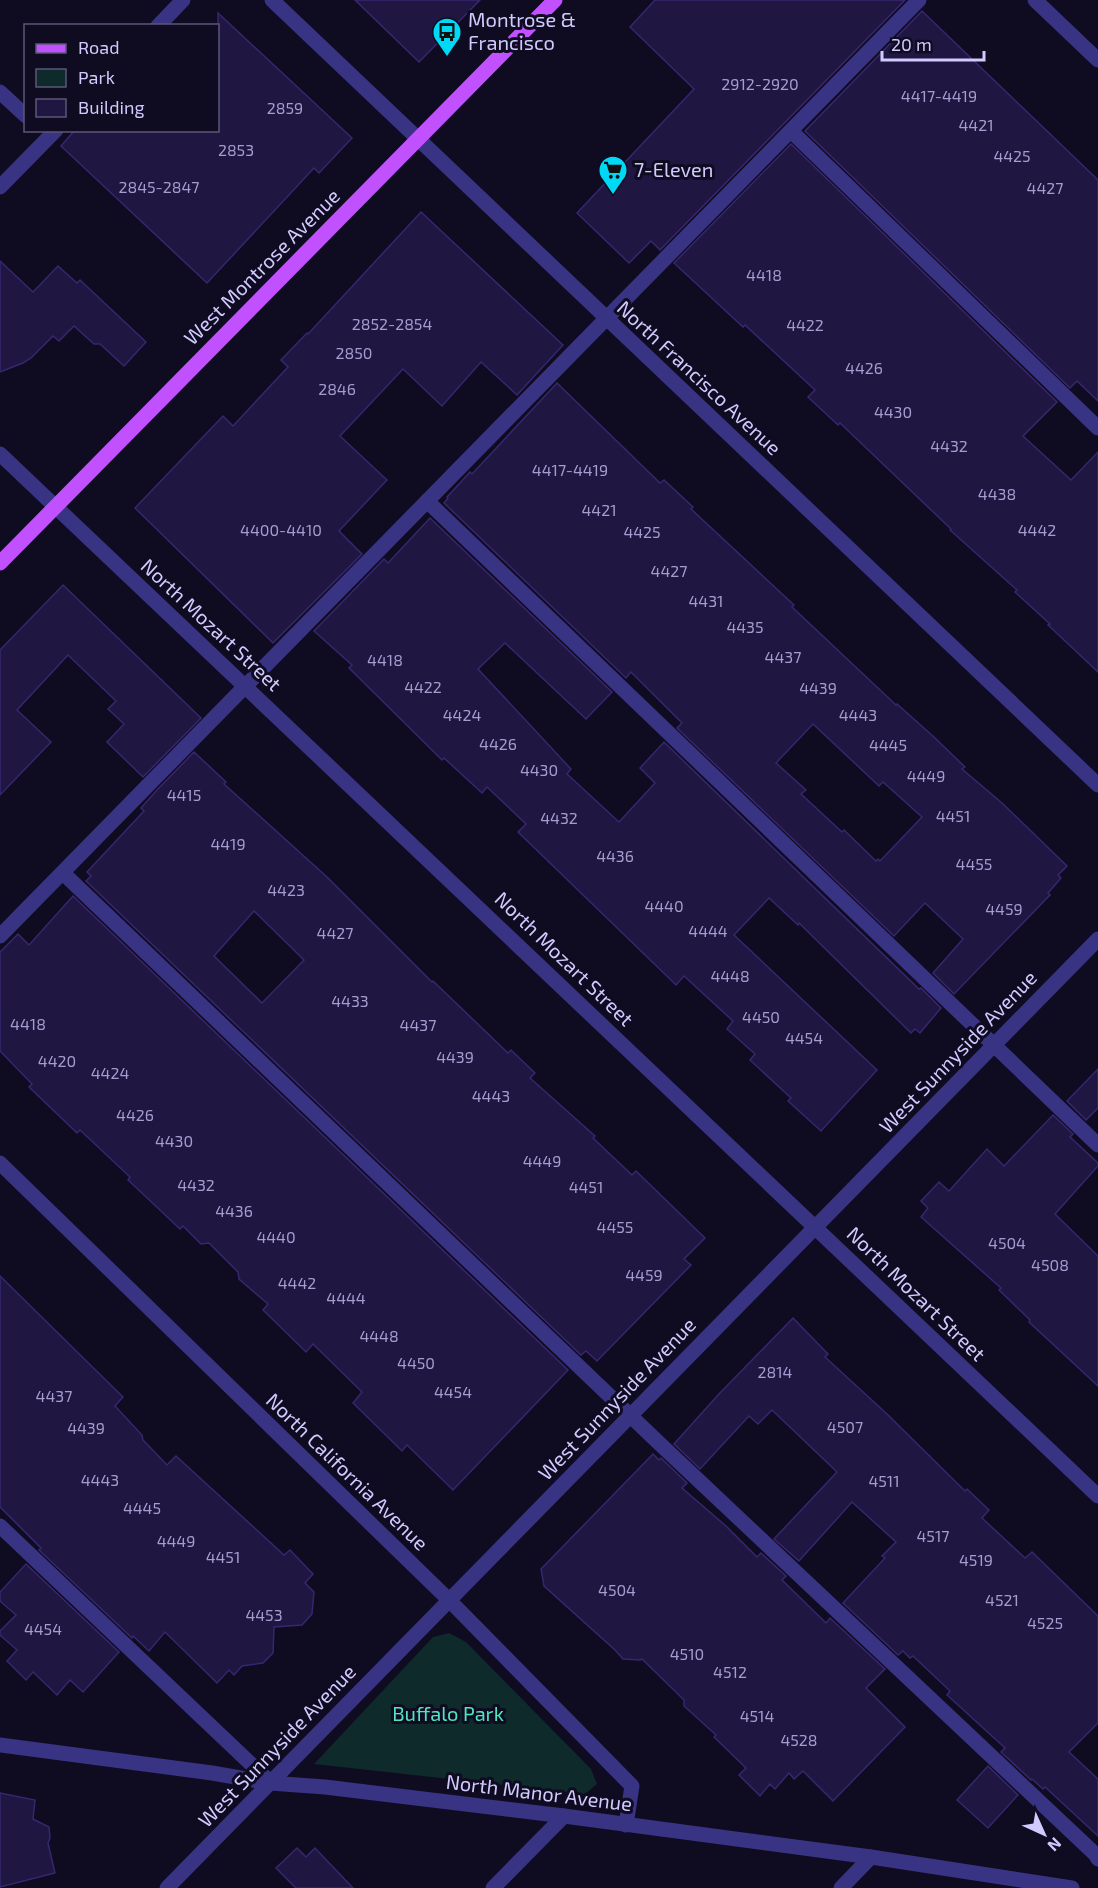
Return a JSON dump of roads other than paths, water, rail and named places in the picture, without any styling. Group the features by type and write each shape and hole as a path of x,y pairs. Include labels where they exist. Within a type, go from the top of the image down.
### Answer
{"main road":[{"name":"West Montrose Avenue","path":"0,563 555,0"}],"street":[{"path":"160,24 183,0"},
{"name":"North Francisco Avenue","path":"272,0 1098,784"},
{"path":"0,936 919,0"},
{"path":"1035,0 1098,60"},
{"path":"0,92 24,114"},
{"path":"790,131 1098,428"},
{"path":"0,187 48,133"},
{"name":"North Mozart Street","path":"0,454 1098,1496"},
{"path":"427,501 1098,1145"},
{"path":"63,873 1098,1859"},
{"name":"West Sunnyside Avenue","path":"167,1888 1098,939"},
{"name":"North California Avenue","path":"0,1163 449,1600 632,1786 626,1825"},
{"path":"0,1526 270,1783"},
{"name":"North Manor Avenue","path":"0,1745 212,1773 270,1783 325,1787 564,1816 871,1857 1072,1888"},
{"path":"493,1888 564,1816"},
{"path":"841,1888 871,1857"}],"place":[{"name":"Montrose & Francisco","path":"447,58"},
{"name":"7-Eleven","path":"613,196"}],"park label":[{"name":"Buffalo Park","path":"448,1714"}]}
